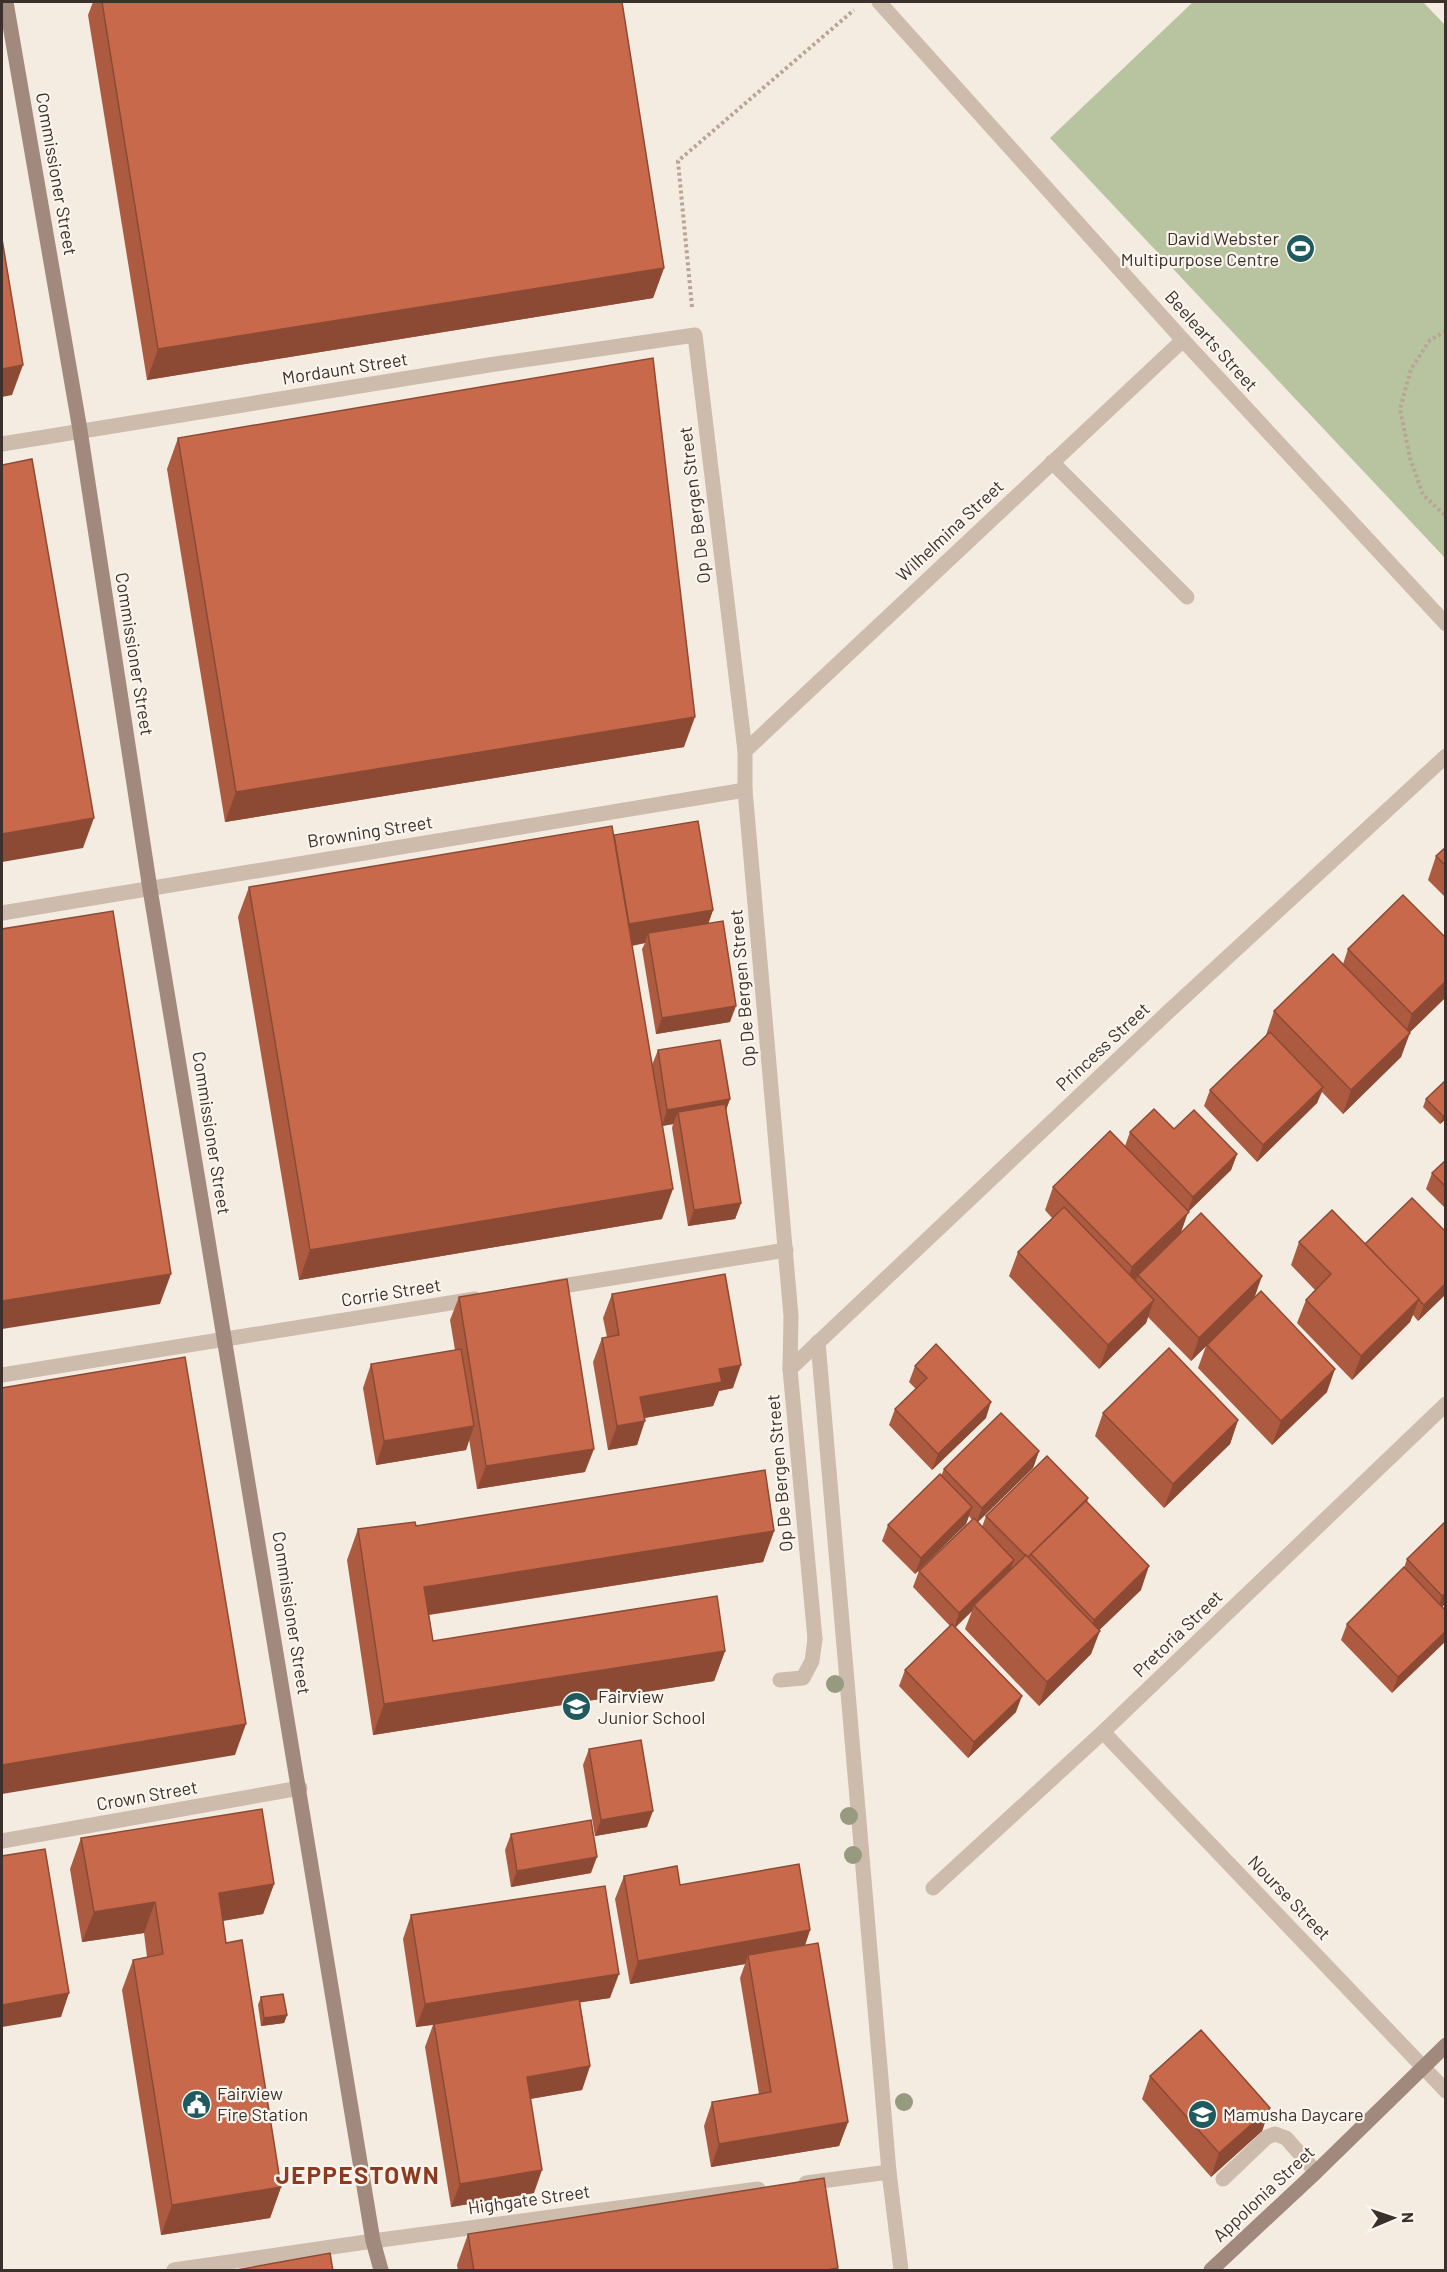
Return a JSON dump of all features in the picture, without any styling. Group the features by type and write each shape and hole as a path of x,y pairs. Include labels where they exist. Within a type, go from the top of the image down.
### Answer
{"main road":[{"name":"Commissioner Street","path":"6,2 80,430 150,889 373,2241 381,2271"},
{"name":"Appolonia Street","path":"1211,2271 1446,2044"}],"street":[{"name":"Beelearts Street","path":"879,2 1183,340 1446,624"},
{"name":"Mordaunt Street","path":"2,444 695,335"},
{"name":"Op De Bergen Street","path":"695,335 745,751 745,790 792,1316 790,1370 815,1640 812,1661 803,1678 780,1680"},
{"name":"Wilhelmina Street","path":"745,751 1183,340"},
{"path":"1052,462 1187,597"},
{"name":"Princess Street","path":"790,1370 1168,1012 1446,756"},
{"name":"Browning Street","path":"2,913 745,790"},
{"path":"531,1291 786,1250"},
{"name":"Corrie Street","path":"2,1376 225,1338 484,1298"},
{"path":"818,1342 889,2172 901,2271"},
{"name":"Pretoria Street","path":"933,1887 1103,1732 1446,1404"},
{"name":"Nourse Street","path":"1103,1732 1446,2091"},
{"name":"Crown Street","path":"2,1841 300,1788"},
{"path":"1223,2178 1267,2137 1275,2134 1286,2138 1316,2172"},
{"path":"795,2184 889,2172"},
{"name":"Highgate Street","path":"174,2271 373,2241 772,2187"}],"path":[{"path":"695,335 678,161 855,9"},
{"path":"1446,332 1430,340 1410,369 1400,409 1410,458 1423,495 1446,516"}],"green space":[{"name":"David Webster Multipurpose Centre","path":"1193,2 1423,2 1445,25 1445,558 1050,138"}],"building":[{"path":"102,2 622,2 664,268 158,349"},
{"path":"2,239 23,365 2,369"},
{"path":"653,358 695,717 236,792 178,438"},
{"path":"32,459 94,818 2,834 2,465"},
{"path":"698,821 713,910 629,924 614,835"},
{"path":"612,826 673,1189 310,1250 249,887"},
{"path":"1446,847 1446,866 1436,856"},
{"path":"1403,895 1446,938 1446,981 1412,1014 1348,949"},
{"path":"113,911 171,1274 2,1301 2,929"},
{"path":"723,921 736,1006 662,1018 648,933"},
{"path":"1333,954 1410,1033 1351,1090 1274,1011"},
{"path":"1270,1032 1323,1087 1263,1145 1210,1090"},
{"path":"720,1040 730,1099 667,1110 658,1050"},
{"path":"1446,1080 1446,1114 1443,1116 1426,1099"},
{"path":"725,1104 741,1203 694,1210 678,1112"},
{"path":"1154,1109 1174,1129 1194,1110 1237,1154 1193,1197 1130,1132"},
{"path":"1110,1131 1189,1212 1132,1267 1053,1187"},
{"path":"1446,1160 1446,1187 1432,1173"},
{"path":"1412,1198 1446,1232 1446,1283 1424,1305 1365,1244"},
{"path":"1064,1207 1154,1300 1108,1345 1018,1252"},
{"path":"1332,1210 1419,1299 1361,1356 1306,1300 1331,1274 1299,1242"},
{"path":"1201,1213 1262,1276 1199,1338 1138,1275"},
{"path":"725,1274 741,1365 719,1369 722,1382 640,1397 645,1421 617,1426 602,1338 619,1335 612,1294"},
{"path":"567,1279 594,1449 486,1466 459,1297"},
{"path":"1261,1291 1335,1369 1281,1421 1207,1345"},
{"path":"936,1344 991,1402 938,1454 895,1409 927,1378 915,1366"},
{"path":"1169,1348 1238,1420 1173,1484 1103,1413"},
{"path":"461,1349 474,1426 384,1441 371,1364"},
{"path":"185,1357 246,1724 2,1765 2,1388"},
{"path":"1001,1413 1039,1451 982,1508 944,1469"},
{"path":"1047,1456 1088,1498 1028,1557 986,1516"},
{"path":"765,1470 774,1531 424,1587 433,1641 717,1596 725,1651 384,1704 358,1529 415,1522 416,1526"},
{"path":"940,1474 972,1507 921,1558 888,1525"},
{"path":"1086,1501 1149,1566 1094,1620 1031,1554"},
{"path":"974,1518 1014,1560 959,1613 919,1571"},
{"path":"1446,1521 1446,1593 1442,1596 1407,1559"},
{"path":"1026,1555 1100,1631 1047,1682 974,1605"},
{"path":"1404,1567 1446,1611 1446,1631 1398,1677 1347,1624"},
{"path":"952,1624 1022,1696 974,1742 905,1670"},
{"path":"641,1740 653,1811 601,1820 589,1749"},
{"name":"Fairview Fire Station","path":"262,1809 274,1884 219,1893 226,1943 242,1940 281,2187 172,2205 133,1960 163,1954 155,1902 94,1912 81,1838"},
{"path":"591,1820 597,1857 517,1871 511,1834"},
{"path":"45,1849 69,1993 2,2005 2,1856"},
{"path":"799,1864 810,1930 638,1961 624,1876 677,1866 680,1885"},
{"path":"605,1886 619,1974 425,2004 411,1915"},
{"path":"818,1943 848,2122 719,2144 712,2102 771,2092 748,1955"},
{"path":"283,1994 287,2015 264,2018 261,1997"},
{"path":"579,1999 590,2066 527,2077 542,2170 460,2184 434,2024"},
{"path":"1201,2030 1270,2108 1219,2153 1150,2076"},
{"path":"824,2178 838,2268 821,2271 474,2271 468,2234"},
{"path":"330,2253 333,2271 231,2271"}],"place":[{"name":"David Webster Multipurpose Centre","path":"1300,249"},
{"name":"Fairview Junior School","path":"577,1707"},
{"name":"Fairview Fire Station","path":"196,2104"},
{"name":"Mamusha Daycare","path":"1202,2115"}],"district":[{"name":"JEPPESTOWN","path":"358,2176"}]}
